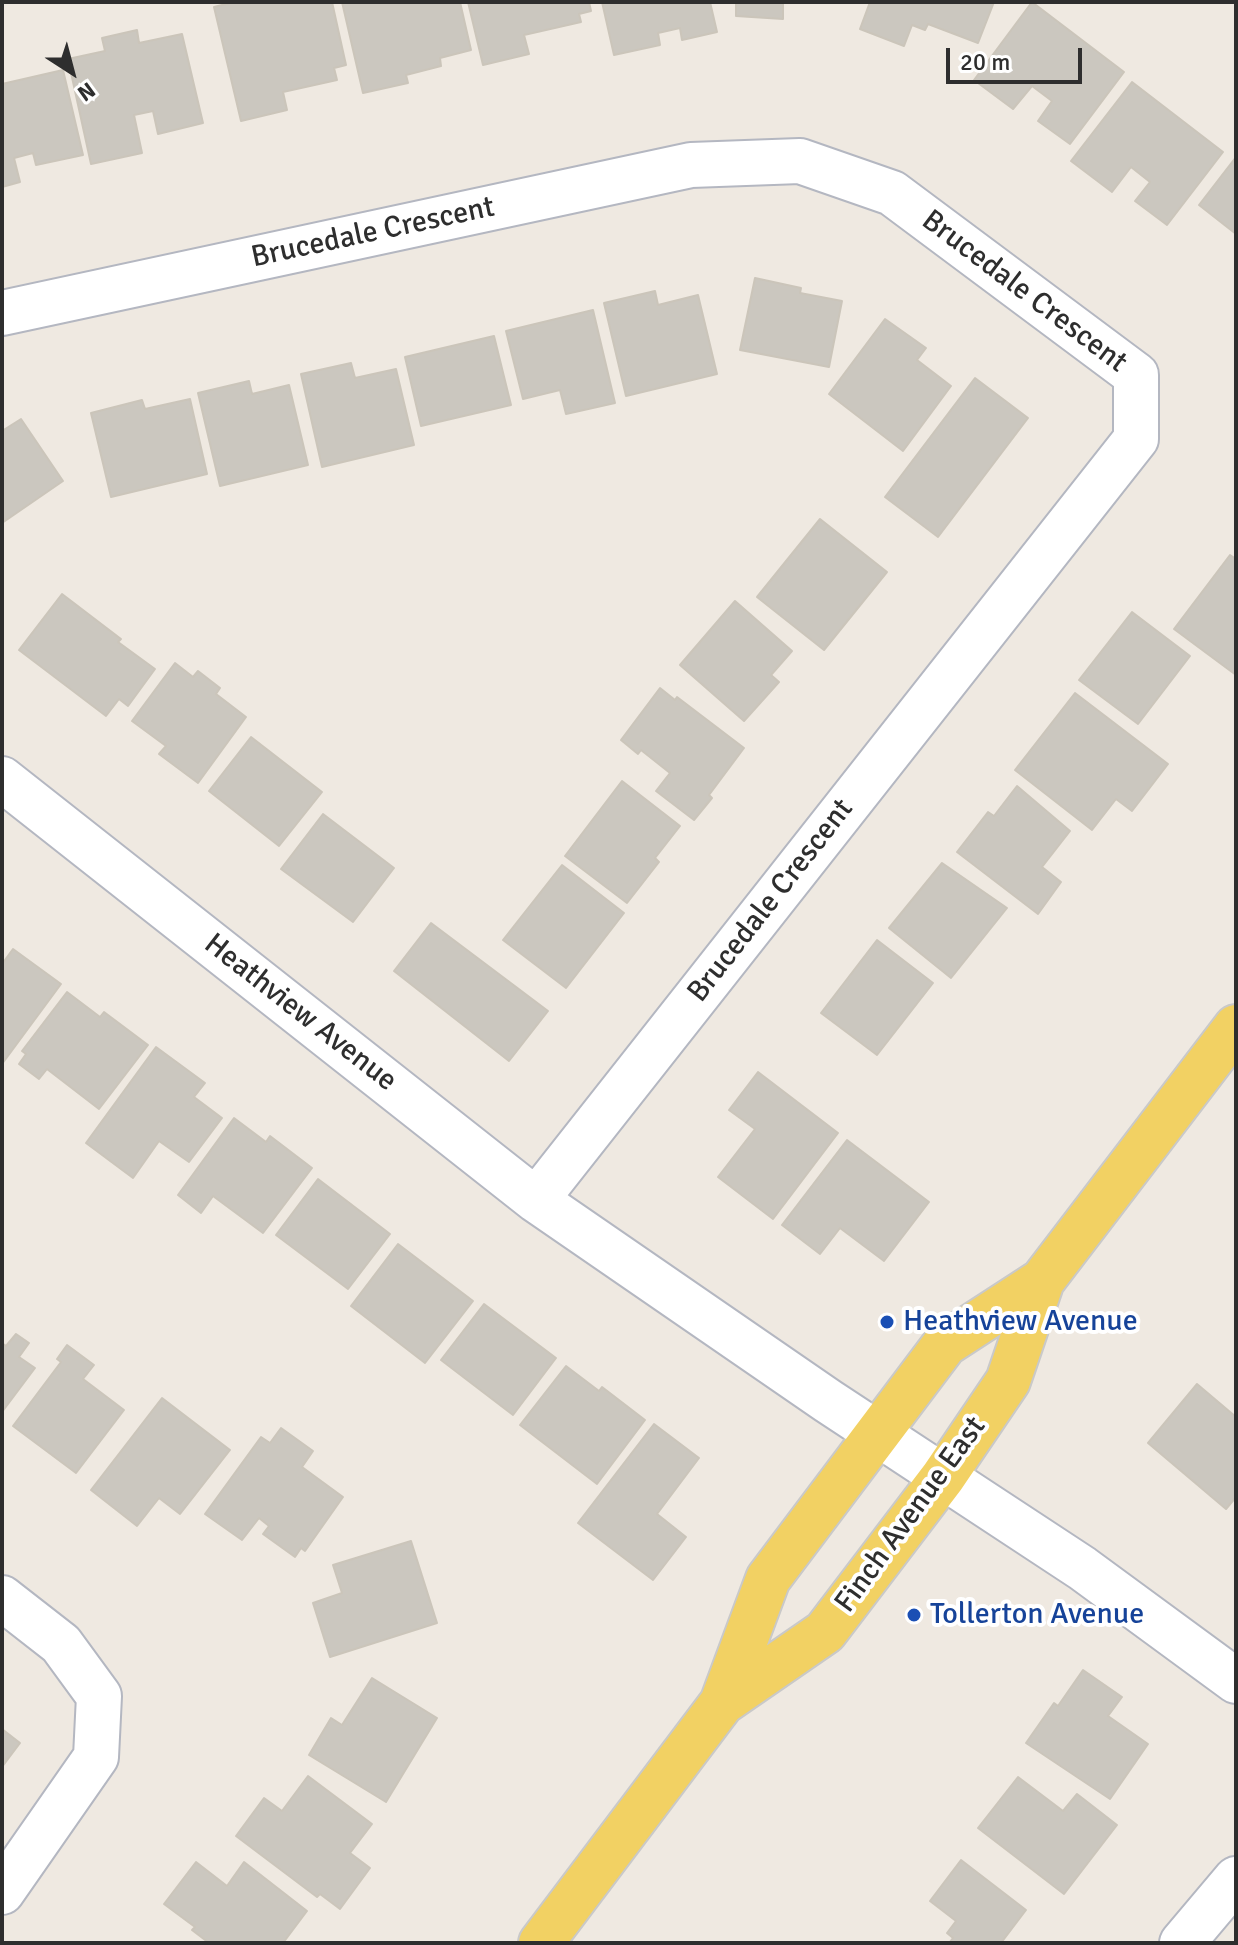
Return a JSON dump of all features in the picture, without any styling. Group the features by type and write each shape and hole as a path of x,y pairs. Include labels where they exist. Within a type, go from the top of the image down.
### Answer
{"main road":[{"name":"Finch Avenue East","path":"722,1703 825,1632 943,1477 1008,1381 1042,1281 1236,1027"},
{"name":"Finch Avenue East","path":"541,1943 722,1703 768,1579 945,1344 1042,1281"}],"street":[{"name":"Brucedale Crescent","path":"2,313 691,165 800,161 892,193 1136,375 1136,439 536,1200"},
{"name":"Heathview Avenue","path":"2,779 536,1200 878,1433"},
{"path":"878,1433 1082,1568 1236,1681"},
{"path":"2,1598 61,1644 99,1696 96,1757 2,1892"},
{"path":"1182,1943 1236,1879"}],"building":[{"path":"234,2 332,2 346,65 334,68 337,80 283,92 287,110 241,121 214,7"},
{"path":"342,2 460,2 471,50 440,58 441,66 406,75 408,83 363,93"},
{"path":"468,2 589,2 591,11 579,14 581,22 524,35 529,54 483,65"},
{"path":"602,2 710,2 717,32 682,40 680,28 658,33 660,45 614,55"},
{"path":"736,2 783,2 783,19 736,16"},
{"path":"870,2 994,2 978,43 928,24 925,30 912,25 904,46 860,29"},
{"path":"1032,2 1124,72 1070,144 1038,121 1052,101 1032,86 1013,109 974,80"},
{"path":"137,30 139,43 182,34 203,123 158,134 153,111 134,115 142,153 91,164 68,59 105,51 102,38"},
{"path":"63,70 83,155 36,165 33,153 14,158 20,182 2,187 2,84"},
{"path":"1132,82 1223,152 1167,225 1135,201 1150,182 1131,167 1112,192 1071,161"},
{"path":"1236,157 1236,234 1199,205"},
{"path":"755,278 801,288 800,293 842,301 829,367 740,350"},
{"path":"655,291 658,305 698,295 717,374 626,396 604,303"},
{"path":"593,310 615,403 566,414 560,390 523,399 506,331"},
{"path":"885,319 926,348 917,360 951,386 903,451 829,394"},
{"path":"494,336 511,405 421,426 405,357"},
{"path":"351,363 355,378 396,369 414,445 322,467 301,374"},
{"path":"975,378 1028,418 938,537 885,497"},
{"path":"249,381 252,394 289,385 308,465 220,486 198,393"},
{"path":"190,399 207,474 111,497 91,413 142,400 145,409"},
{"path":"21,419 63,481 2,523 2,431"},
{"path":"820,519 887,572 824,650 757,597"},
{"path":"1230,555 1236,559 1236,675 1174,629"},
{"path":"62,594 155,669 128,706 119,699 106,716 19,650"},
{"path":"735,601 792,651 771,675 779,682 744,721 680,665"},
{"path":"1132,612 1190,656 1138,724 1079,680"},
{"path":"175,663 193,677 198,671 220,688 216,694 246,717 198,783 159,754 166,746 132,721"},
{"path":"660,688 675,700 677,697 744,748 694,820 656,791 670,773 641,750 638,754 621,740"},
{"path":"1075,693 1168,764 1132,811 1116,799 1092,830 1015,770"},
{"path":"251,737 322,792 279,846 209,791"},
{"path":"622,781 680,826 655,858 659,862 627,903 565,856"},
{"path":"1017,786 1070,831 1042,867 1061,882 1038,914 957,852 988,812 994,816"},
{"path":"323,814 394,868 353,922 281,869"},
{"path":"942,863 1007,908 951,978 889,928"},
{"path":"562,865 624,913 566,988 503,940"},
{"path":"431,923 548,1011 509,1061 394,971"},
{"path":"877,940 933,983 877,1055 821,1013"},
{"path":"13,949 61,984 2,1064 2,964"},
{"path":"67,992 100,1017 104,1012 148,1045 99,1109 47,1069 39,1079 19,1064 26,1054 22,1051"},
{"path":"156,1047 205,1083 194,1097 222,1118 189,1162 159,1141 133,1178 86,1143"},
{"path":"758,1072 838,1133 773,1219 718,1177 755,1129 729,1110"},
{"path":"234,1118 266,1142 270,1136 312,1168 263,1233 213,1196 201,1213 178,1195"},
{"path":"847,1140 929,1202 884,1261 840,1228 820,1254 782,1225"},
{"path":"318,1179 390,1234 348,1289 276,1235"},
{"path":"398,1244 473,1301 425,1363 351,1306"},
{"path":"484,1304 556,1358 513,1415 441,1360"},
{"path":"16,1334 29,1343 19,1357 35,1368 2,1412 2,1343 6,1346"},
{"path":"67,1345 94,1365 83,1379 124,1410 76,1473 13,1426 61,1362 57,1359"},
{"path":"566,1366 599,1391 602,1387 645,1420 597,1484 520,1425"},
{"path":"1197,1384 1236,1417 1236,1497 1226,1509 1148,1443"},
{"path":"162,1398 230,1450 180,1514 159,1498 137,1526 91,1490"},
{"path":"654,1424 699,1458 657,1514 686,1537 653,1580 578,1523"},
{"path":"281,1428 313,1451 302,1467 343,1497 305,1551 301,1548 295,1557 263,1534 269,1526 259,1518 242,1540 205,1514 261,1437 270,1443"},
{"path":"411,1541 437,1623 330,1657 313,1603 342,1593 333,1565"},
{"path":"1083,1670 1122,1697 1108,1716 1148,1744 1110,1799 1026,1743 1054,1703 1058,1706"},
{"path":"372,1678 437,1718 386,1802 309,1755 331,1718 342,1725"},
{"path":"2,1729 20,1743 2,1767"},
{"path":"308,1776 372,1824 350,1853 370,1868 340,1909 320,1894 317,1897 236,1836 264,1798 282,1811"},
{"path":"1018,1777 1063,1811 1077,1794 1117,1825 1064,1894 978,1828"},
{"path":"961,1860 1026,1910 1001,1943 949,1943 953,1938 947,1933 956,1921 930,1901"},
{"path":"196,1862 227,1886 244,1862 307,1911 283,1943 209,1943 192,1930 195,1927 164,1904"}],"place":[{"name":"Heathview Avenue","path":"887,1322"},
{"name":"Tollerton Avenue","path":"914,1615"}]}
